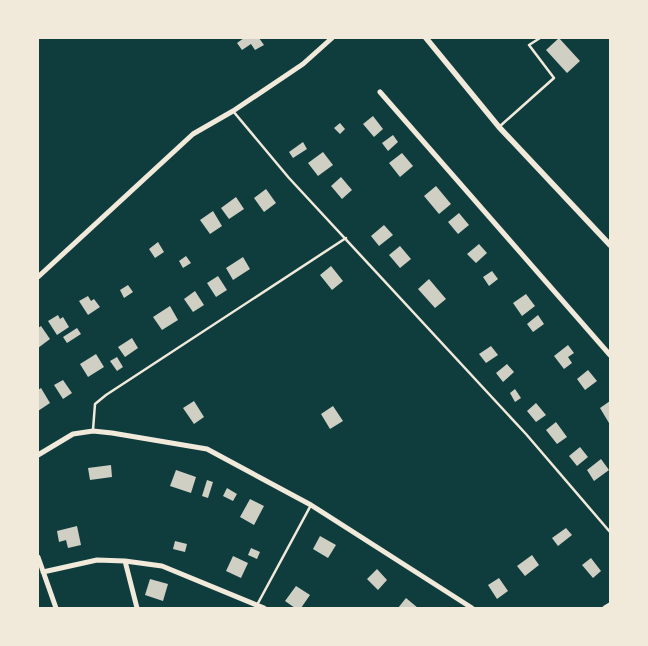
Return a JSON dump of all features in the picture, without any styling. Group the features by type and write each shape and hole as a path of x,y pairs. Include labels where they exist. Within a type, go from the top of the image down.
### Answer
{"street":[{"path":"38,277 193,134 233,111 303,64 332,38"},
{"path":"426,38 500,127 610,245"},
{"path":"380,92 610,356"},
{"path":"38,455 72,434 93,431 207,449 311,505 472,608"},
{"path":"38,556 56,608"},
{"path":"43,572 98,560 126,561 162,566 264,608"},
{"path":"126,561 137,608"},
{"path":"605,608 610,605"}],"lane":[{"path":"500,127 554,78 529,46 540,38"},
{"path":"233,111 289,178 526,434 610,532"},
{"path":"93,431 95,404 106,395 346,238"},
{"path":"257,605 311,505"}],"building":[{"path":"244,38 259,38 264,45 255,50 251,44 242,50 237,43"},
{"path":"559,38 580,61 567,73 546,50"},
{"path":"373,116 383,129 374,137 363,124"},
{"path":"340,123 345,129 340,134 334,128"},
{"path":"393,135 398,142 388,151 382,143"},
{"path":"303,142 307,149 293,158 289,152"},
{"path":"323,152 333,165 318,176 308,163"},
{"path":"402,153 413,166 400,177 389,163"},
{"path":"341,177 352,190 342,199 331,186"},
{"path":"436,186 451,204 439,214 424,196"},
{"path":"266,189 276,203 264,212 254,198"},
{"path":"236,197 244,209 229,219 221,208"},
{"path":"213,211 222,226 210,234 200,220"},
{"path":"459,213 469,225 458,234 448,222"},
{"path":"384,225 393,235 379,246 371,236"},
{"path":"158,242 164,252 155,258 149,249"},
{"path":"479,244 487,253 476,263 467,254"},
{"path":"400,246 411,259 400,268 389,255"},
{"path":"186,256 191,263 183,268 179,261"},
{"path":"243,257 250,269 233,280 226,268"},
{"path":"331,266 343,281 332,290 320,275"},
{"path":"492,271 498,279 489,286 483,277"},
{"path":"218,276 227,290 216,297 207,283"},
{"path":"429,279 446,299 435,308 418,289"},
{"path":"128,285 133,292 124,298 120,290"},
{"path":"195,291 204,305 193,312 184,299"},
{"path":"526,294 535,306 522,316 513,303"},
{"path":"88,296 91,301 94,299 100,307 88,315 79,301"},
{"path":"170,306 178,320 162,330 153,317"},
{"path":"58,315 60,319 63,317 69,327 57,335 48,321"},
{"path":"538,315 544,324 533,332 527,324"},
{"path":"41,326 50,339 38,348 38,328"},
{"path":"77,328 81,334 67,343 63,337"},
{"path":"132,338 138,348 125,357 118,347"},
{"path":"568,345 574,353 568,357 572,363 564,369 554,356"},
{"path":"491,346 498,355 486,363 479,354"},
{"path":"96,354 104,367 88,377 80,364"},
{"path":"117,357 123,367 117,371 110,361"},
{"path":"507,364 514,372 503,382 496,373"},
{"path":"588,370 597,381 585,390 577,379"},
{"path":"63,380 72,393 63,399 54,385"},
{"path":"41,388 50,403 38,411 38,390"},
{"path":"515,389 521,398 515,402 510,393"},
{"path":"194,401 204,417 194,424 183,408"},
{"path":"610,401 610,421 609,423 600,408"},
{"path":"536,403 546,415 536,422 527,411"},
{"path":"333,406 343,421 330,429 321,414"},
{"path":"556,422 567,437 557,444 546,430"},
{"path":"580,447 588,457 577,466 569,456"},
{"path":"601,459 609,470 594,481 587,470"},
{"path":"111,465 112,477 90,480 88,468"},
{"path":"176,470 196,477 191,493 170,486"},
{"path":"207,480 213,482 208,498 202,496"},
{"path":"227,488 237,494 233,501 223,496"},
{"path":"250,499 264,506 254,525 240,517"},
{"path":"77,526 81,545 68,548 66,540 59,542 57,531"},
{"path":"566,528 572,535 558,546 552,538"},
{"path":"320,536 336,545 328,558 313,549"},
{"path":"175,541 187,544 185,552 173,549"},
{"path":"251,548 260,552 257,559 248,555"},
{"path":"532,555 539,565 525,576 517,566"},
{"path":"233,556 248,563 241,578 226,571"},
{"path":"591,558 601,571 593,578 582,565"},
{"path":"377,569 387,580 378,590 367,579"},
{"path":"499,578 508,591 497,599 488,585"},
{"path":"150,579 168,584 163,601 145,595"},
{"path":"296,586 310,595 301,608 295,608 285,601"},
{"path":"406,598 418,608 398,608"}]}
